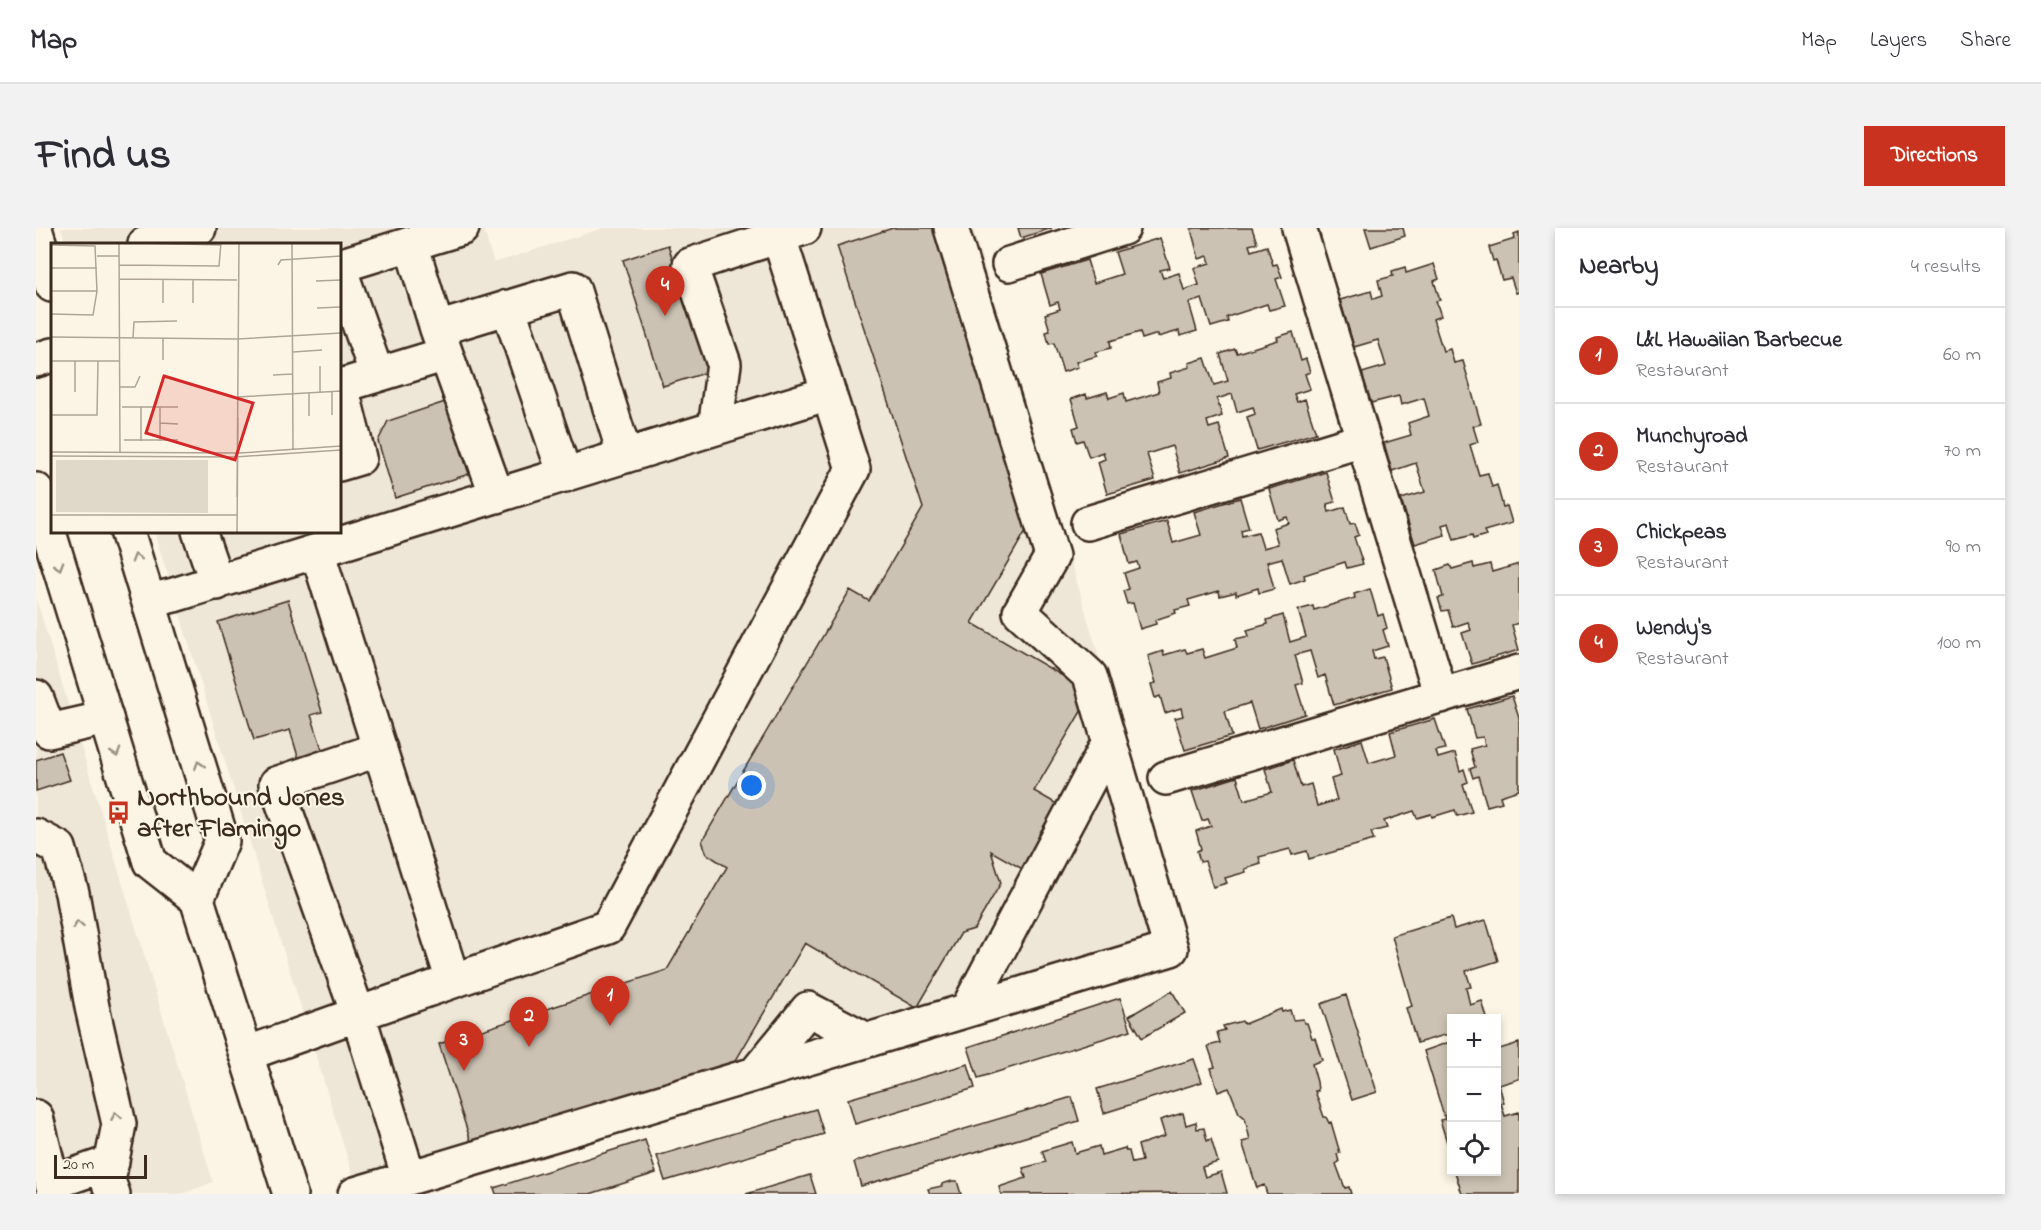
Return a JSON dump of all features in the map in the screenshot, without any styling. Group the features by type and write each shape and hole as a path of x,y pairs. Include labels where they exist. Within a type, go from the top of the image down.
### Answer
{"main road":[{"path":"148,243 199,228"},
{"path":"340,267 462,228"},
{"path":"355,1194 1171,949 1090,676 1020,612 1052,556 951,228"},
{"path":"1010,264 1124,228"},
{"path":"1299,228 1441,696"},
{"path":"246,1054 608,927 853,469 829,393 786,231 690,265 724,364 715,428"},
{"path":"36,232 47,278"},
{"path":"411,244 441,342 497,496"},
{"path":"340,270 377,375"},
{"path":"340,464 359,458 340,386 377,375 508,307 573,288 626,456"},
{"path":"508,307 565,475"},
{"path":"36,360 51,355"},
{"path":"149,601 217,583 829,393"},
{"path":"1088,523 1363,440"},
{"path":"38,506 150,862 197,899 290,1194"},
{"path":"127,532 222,841 197,899"},
{"path":"199,532 217,583"},
{"path":"317,551 453,981"},
{"path":"1166,778 1519,672"},
{"path":"36,697 43,733 106,718"},
{"path":"967,1010 1109,742"},
{"path":"380,749 276,784 358,1014 409,1178"},
{"path":"36,836 59,848 72,893 92,1006 118,1124 108,1181 113,1194"},
{"path":"755,1074 808,1009 867,1040"},
{"path":"36,1117 53,1188 112,1162"}],"shaded area":[{"path":"61,228 483,228 494,263 603,228 973,228 1180,933 353,1176 154,532 340,532 340,243 66,243"},
{"path":"36,598 213,1182 182,1194 36,1194"}],"building":[{"path":"893,228 944,228 1037,512 972,623 1092,693 1034,791 1057,804 1039,834 1044,849 1026,871 991,851 1001,883 974,929 961,933 917,1008 805,943 735,1062 473,1148 439,1044 667,970 727,867 707,854 702,841 850,590 869,601 923,508 837,246"},
{"path":"1018,228 1052,228 1021,238"},
{"path":"1252,228 1257,243 1249,245 1251,251 1267,246 1273,265 1277,264 1282,277 1276,279 1285,306 1269,310 1267,304 1227,317 1228,322 1211,327 1202,299 1189,303 1197,331 1180,336 1179,331 1158,337 1158,334 1142,339 1140,332 1110,341 1111,348 1096,352 1097,356 1076,362 1078,367 1063,372 1054,343 1049,344 1046,332 1050,331 1045,314 1060,309 1058,302 1050,305 1041,274 1087,260 1094,283 1122,274 1115,252 1160,238 1170,268 1160,270 1163,278 1179,273 1184,290 1199,285 1194,268 1210,263 1208,256 1199,259 1191,229"},
{"path":"1365,228 1403,228 1405,236 1371,247"},
{"path":"1519,232 1519,292 1516,293 1511,278 1502,280 1489,247 1515,239 1514,234"},
{"path":"668,245 708,372 663,386 623,260"},
{"path":"1434,264 1439,279 1434,281 1440,300 1436,301 1441,316 1433,319 1443,351 1450,349 1454,363 1463,361 1481,424 1473,426 1478,442 1470,445 1479,475 1488,473 1492,487 1497,485 1503,507 1507,506 1512,523 1484,531 1486,535 1473,539 1472,535 1454,540 1449,523 1442,525 1445,535 1415,544 1401,499 1425,492 1416,463 1392,471 1384,443 1411,435 1408,423 1429,416 1424,398 1401,405 1399,396 1371,403 1362,373 1386,366 1378,340 1354,347 1340,300 1371,291 1373,299 1382,296 1378,280 1393,276 1392,271 1405,267 1406,273"},
{"path":"1293,332 1301,361 1306,359 1310,372 1305,374 1310,389 1294,394 1297,402 1305,399 1316,433 1257,450 1247,417 1255,414 1253,407 1237,412 1232,394 1217,399 1222,416 1207,421 1209,428 1219,425 1229,458 1180,473 1172,446 1147,454 1155,480 1107,494 1098,462 1105,459 1103,452 1089,457 1083,440 1077,442 1073,428 1079,426 1071,399 1086,394 1087,398 1107,392 1109,398 1124,393 1126,402 1159,392 1157,382 1171,378 1170,373 1190,367 1189,363 1205,358 1214,385 1228,381 1220,354 1235,349 1237,353 1278,340 1277,337"},
{"path":"445,402 469,474 395,498 378,441 388,421"},
{"path":"1326,472 1335,502 1327,504 1329,512 1345,507 1350,524 1355,523 1359,535 1354,537 1363,564 1347,568 1345,562 1304,575 1305,579 1290,584 1282,558 1267,562 1274,589 1259,593 1258,588 1236,595 1236,592 1220,596 1219,591 1188,600 1190,606 1175,610 1176,613 1155,620 1156,624 1140,629 1133,603 1127,604 1123,591 1129,589 1124,573 1139,568 1137,562 1129,564 1121,534 1167,521 1173,543 1201,535 1194,512 1240,498 1249,528 1241,530 1242,536 1258,532 1263,548 1278,544 1273,528 1289,523 1287,517 1278,520 1269,489"},
{"path":"1473,563 1474,568 1490,564 1492,572 1519,564 1519,623 1512,625 1519,650 1472,664 1462,633 1471,630 1468,622 1453,627 1448,610 1442,611 1438,598 1443,597 1436,570 1450,565 1452,569"},
{"path":"1370,589 1378,616 1383,614 1387,628 1383,630 1388,646 1372,651 1374,659 1383,657 1392,688 1334,705 1325,675 1318,678 1310,651 1295,655 1303,683 1296,685 1305,714 1258,729 1250,703 1225,711 1232,736 1185,750 1175,718 1183,716 1181,708 1165,713 1160,696 1155,698 1151,684 1156,683 1148,656 1163,651 1164,655 1185,649 1187,653 1202,649 1205,658 1237,648 1235,639 1249,636 1247,630 1268,624 1267,620 1283,615 1290,642 1306,637 1298,610 1313,606 1314,610 1355,598 1354,594"},
{"path":"288,600 322,712 311,715 324,755 300,763 290,730 254,740 218,622"},
{"path":"1512,696 1519,718 1519,790 1500,796 1502,802 1487,806 1478,776 1473,778 1470,769 1475,767 1470,749 1485,745 1483,737 1475,738 1467,709"},
{"path":"1435,719 1445,749 1436,751 1438,758 1455,753 1460,771 1464,769 1468,782 1463,784 1472,812 1457,816 1455,810 1432,817 1431,814 1417,818 1414,811 1384,821 1387,828 1371,832 1374,840 1309,859 1307,851 1292,855 1290,849 1259,857 1261,864 1245,869 1246,872 1225,878 1227,883 1213,887 1205,861 1200,862 1197,851 1201,849 1196,831 1211,826 1208,819 1202,821 1192,791 1237,777 1244,800 1272,792 1265,769 1293,760 1301,787 1311,784 1317,806 1337,800 1331,779 1341,776 1334,749 1362,740 1369,763 1396,755 1390,732"},
{"path":"60,752 70,780 36,791 36,760"},
{"path":"1451,918 1454,929 1486,920 1498,961 1466,971 1471,987 1466,988 1470,1005 1482,1001 1486,1014 1447,1014 1447,1034 1417,1043 1406,1008 1412,1006 1392,936"},
{"path":"1172,991 1185,1013 1142,1038 1129,1016"},
{"path":"1346,995 1377,1092 1352,1100 1321,1004"},
{"path":"1120,998 1131,1030 978,1078 968,1047"},
{"path":"1281,1009 1282,1012 1290,1010 1293,1020 1303,1019 1304,1023 1307,1023 1312,1038 1315,1038 1322,1060 1312,1064 1318,1091 1315,1091 1324,1117 1329,1123 1331,1122 1340,1153 1337,1154 1339,1162 1336,1164 1345,1188 1349,1187 1351,1194 1267,1194 1264,1185 1257,1188 1242,1142 1250,1140 1245,1118 1239,1113 1229,1088 1218,1092 1211,1068 1215,1067 1208,1046 1220,1043 1217,1032 1225,1030 1223,1026 1242,1021 1244,1024"},
{"path":"1447,1043 1447,1142 1440,1120 1445,1119 1424,1051"},
{"path":"1519,1043 1519,1079 1501,1084 1501,1068 1501,1048"},
{"path":"1194,1059 1202,1082 1104,1113 1097,1089"},
{"path":"968,1064 975,1088 855,1124 848,1099"},
{"path":"1072,1097 1079,1121 861,1186 854,1162"},
{"path":"1501,1103 1505,1116 1519,1112 1519,1194 1462,1194 1456,1176 1501,1176"},
{"path":"816,1109 824,1134 665,1181 657,1156"},
{"path":"1183,1113 1186,1125 1196,1122 1197,1129 1204,1128 1207,1141 1211,1139 1218,1162 1202,1167 1205,1177 1221,1172 1227,1193 1001,1194 999,1187 1026,1178 1023,1168 1046,1162 1042,1151 1072,1142 1075,1153 1099,1146 1101,1155 1125,1148 1129,1151 1132,1163 1142,1161 1138,1145 1165,1136 1160,1120"},
{"path":"645,1140 656,1173 590,1194 496,1194 494,1188"},
{"path":"810,1175 816,1194 746,1194"},
{"path":"957,1181 961,1194 930,1194 928,1189"}],"place":[{"name":"Wendy's","path":"665,316"},
{"name":"Northbound Jones after Flamingo","path":"119,812"},
{"name":"L&L Hawaiian Barbecue","path":"610,1026"},
{"name":"Munchyroad","path":"529,1047"},
{"name":"Chickpeas","path":"464,1071"}]}
